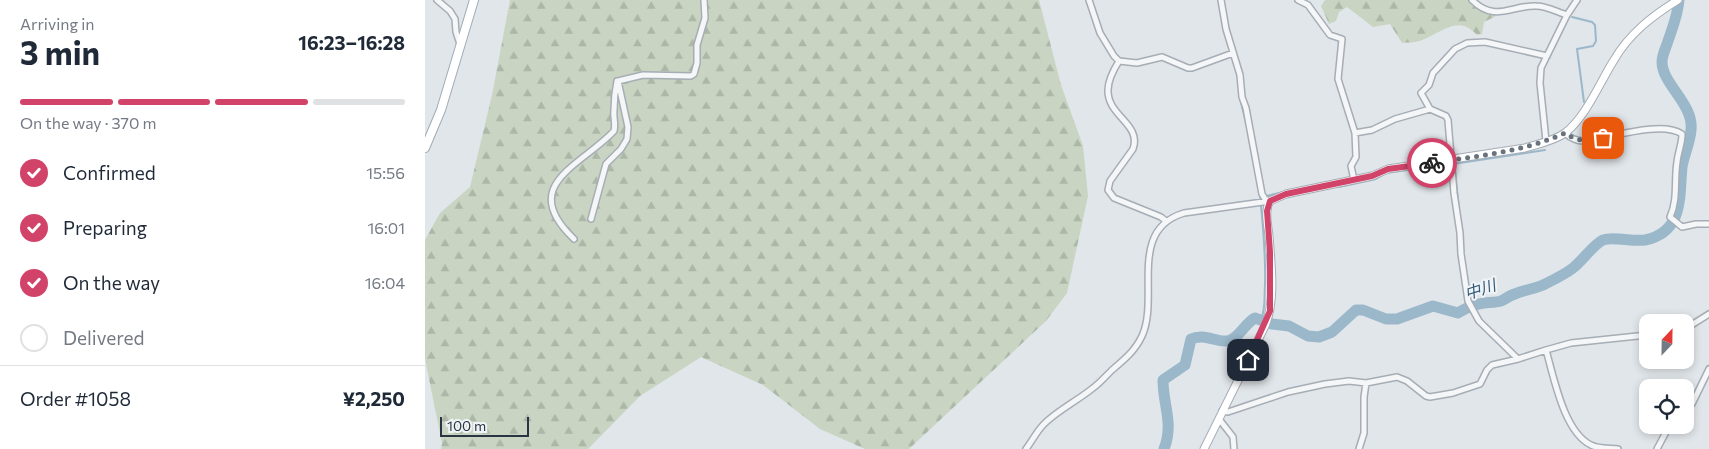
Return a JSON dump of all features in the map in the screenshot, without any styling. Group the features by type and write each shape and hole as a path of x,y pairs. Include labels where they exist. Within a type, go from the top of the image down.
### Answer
{"main road":[{"path":"425,148 441,110 474,0"},
{"path":"1204,449 1268,318 1271,302 1267,211 1270,201 1286,194 1372,176 1388,169 1515,150 1565,133 1584,111 1615,58 1631,36 1652,17 1675,2"}],"street":[{"path":"437,0 450,11 455,19 456,32 460,44"},
{"path":"618,81 643,75 691,76 694,74 697,63 697,45 705,18 704,0"},
{"path":"1089,0 1100,33 1119,61 1137,63 1162,57 1188,68 1193,68 1232,54"},
{"path":"1221,0 1232,54 1240,75 1242,97 1246,108 1262,194 1265,199 1270,201"},
{"path":"1298,0 1308,6 1330,35 1342,39 1338,78 1355,133 1356,157 1351,166 1354,180"},
{"path":"1472,0 1477,5 1491,12 1505,12 1533,6 1545,7 1567,15"},
{"path":"1546,141 1540,83 1541,68 1567,15 1577,0"},
{"path":"1519,359 1479,321 1470,307 1461,254 1448,120 1446,116 1430,109 1421,93 1429,85 1433,72 1455,50 1467,43 1485,42 1547,56"},
{"path":"1119,61 1109,82 1108,96 1115,111 1134,133 1135,144 1110,181 1108,190 1114,198 1161,217 1166,221"},
{"path":"591,219 606,164 627,139 628,127 618,81"},
{"path":"574,239 558,223 553,211 552,194 555,184 565,171 614,131 616,124 613,113 614,99 618,81"},
{"path":"1355,133 1372,130 1395,119 1430,109"},
{"path":"1565,133 1573,139 1585,141 1637,131 1676,130 1682,134 1682,142 1677,162 1675,202 1670,217 1683,227 1709,224"},
{"path":"1026,449 1045,424 1094,388 1135,348 1145,329 1147,320 1148,270 1152,244 1166,221 1184,212 1270,201"},
{"path":"1694,323 1709,314"},
{"path":"1234,449 1233,437 1221,415 1288,392 1325,384 1355,381 1366,384 1390,377 1402,378 1426,396 1435,397 1480,384 1487,370 1492,365 1571,343 1639,336"},
{"path":"1546,350 1561,406 1579,437 1593,446 1618,449"},
{"path":"1694,400 1709,369"},
{"path":"1359,449 1364,433 1366,384"},
{"path":"1657,449 1665,434"}],"green space":[{"path":"510,0 1039,0 1061,85 1083,146 1088,196 1067,293 1046,321 909,449 865,449 820,429 763,385 701,357 640,396 588,449 441,449 442,443 425,359 425,240 440,213 470,187 492,95"},
{"path":"1325,0 1469,0 1477,9 1496,16 1484,22 1482,34 1477,35 1470,29 1457,25 1420,41 1402,43 1390,24 1373,27 1347,7 1339,12 1336,21 1329,24 1321,6"}],"waterway":[{"path":"1219,0 1223,25"},
{"name":"中川","path":"1164,449 1167,440 1168,423 1163,380 1185,365 1191,339 1205,337 1223,341 1231,340 1255,318 1272,324 1289,326 1308,336 1319,337 1332,332 1356,310 1363,310 1386,319 1397,319 1433,306 1458,313 1473,305 1501,301 1555,279 1573,268 1603,240 1645,240 1658,236 1667,229 1677,212 1682,167 1691,130 1688,112 1667,78 1662,62 1676,17 1679,0"},
{"path":"1531,9 1539,9"},
{"path":"1572,17 1592,22 1595,25 1596,41 1593,46 1577,49 1584,102"},
{"path":"1239,90 1247,126"},
{"path":"1453,164 1545,150"},
{"path":"1338,186 1376,179 1386,173 1449,164"},
{"path":"1455,171 1459,209"},
{"path":"1266,196 1333,181"},
{"path":"1260,195 1265,273 1264,307 1261,319"}],"way so far":[{"path":"1432,163 1525,148 1565,133 1573,139 1585,141 1603,138"}],"route":[{"path":"1248,360 1270,311 1270,252 1267,211 1270,201 1286,194 1365,178 1388,169 1432,163"}]}
